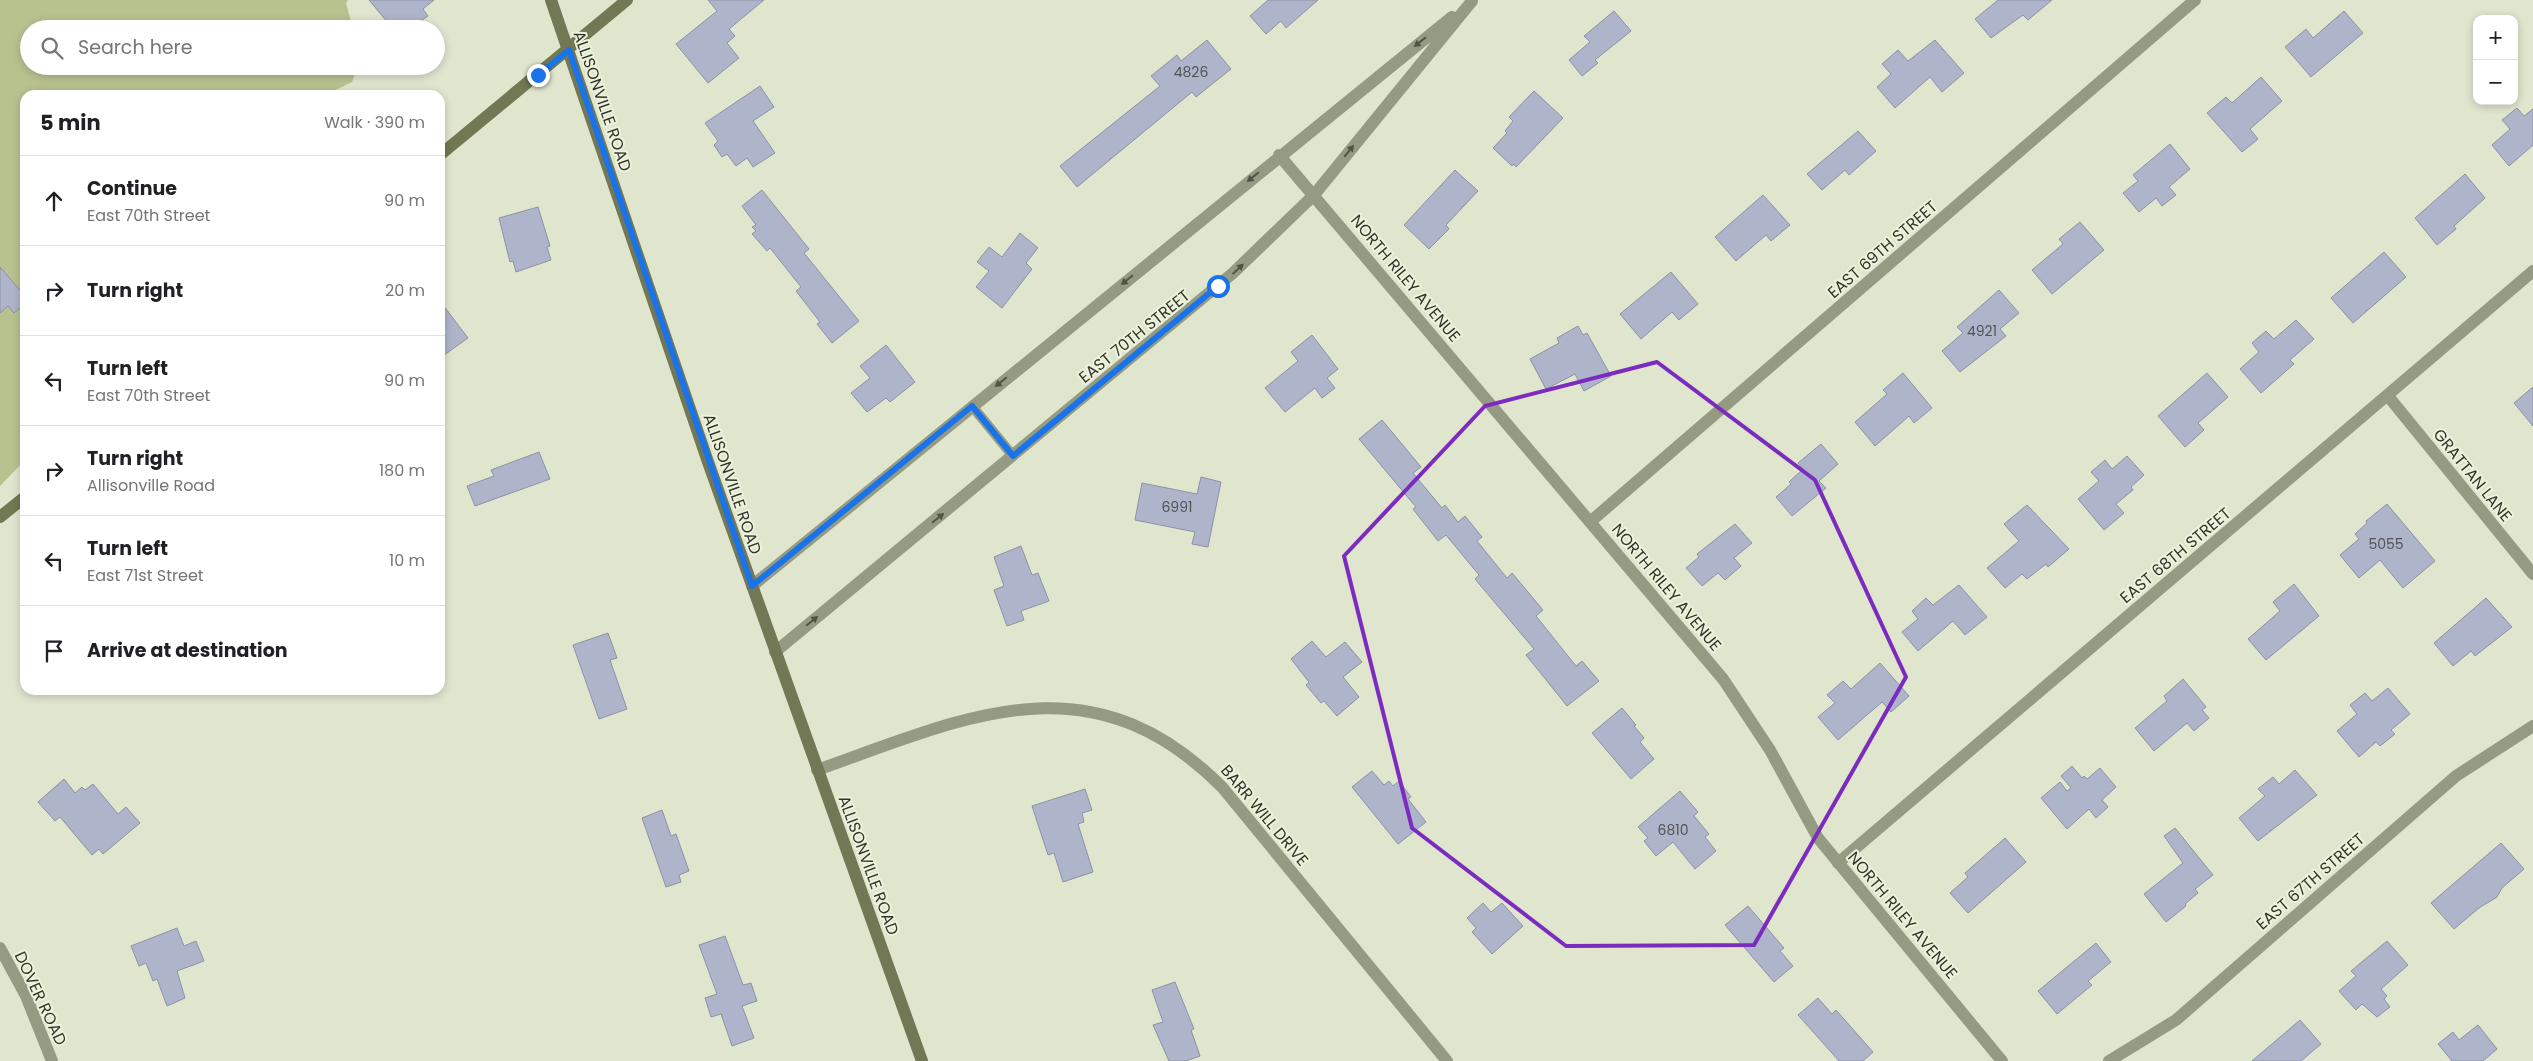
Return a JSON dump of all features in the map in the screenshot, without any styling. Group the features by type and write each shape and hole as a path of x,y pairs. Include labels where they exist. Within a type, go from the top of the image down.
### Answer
{"main road":[{"name":"ALLISONVILLE ROAD","path":"551,0 775,652 922,1061"},
{"path":"445,151 627,0"},
{"path":"0,517 20,501"}],"street":[{"name":"EAST 70TH STREET","path":"752,586 1279,155 1472,0"},
{"name":"EAST 70TH STREET","path":"775,652 1206,298 1314,195 1472,0"},
{"name":"EAST 69TH STREET","path":"1590,522 2195,0"},
{"name":"NORTH RILEY AVENUE","path":"1279,155 1723,678 1770,750 1811,826 1838,863 2002,1061"},
{"name":"EAST 68TH STREET","path":"1838,863 2533,271"},
{"name":"GRATTAN LANE","path":"2388,396 2533,574"},
{"name":"BARR WILL DRIVE","path":"817,770 958,720 1014,708 1052,707 1090,712 1141,729 1179,750 1222,787 1447,1061"},
{"name":"EAST 67TH STREET","path":"2109,1061 2176,1020 2456,776 2533,726"},
{"name":"DOVER ROAD","path":"0,948 26,996 52,1061"}],"lane":[{"path":"972,406 1013,456"}],"highlighted area":[{"path":"1657,362 1815,480 1906,677 1754,945 1566,946 1412,828 1344,556 1485,406"}],"green space":[{"path":"0,0 348,0 346,3 351,20 20,20 20,75 355,75 352,82 335,90 20,90 20,465 0,486"}],"building":[{"path":"369,0 434,0 423,9 428,16 422,20 386,20"},
{"path":"708,0 764,0 729,29 735,36 727,43 739,58 708,83 676,44 717,11"},
{"path":"1268,0 1318,0 1286,28 1281,21 1266,34 1250,16"},
{"path":"1998,0 2052,0 2028,20 2023,15 1991,38 1975,19"},
{"path":"1614,11 1631,31 1595,60 1598,63 1582,76 1569,60 1590,42 1584,36"},
{"path":"2344,11 2363,33 2311,77 2285,47 2306,29 2313,38"},
{"path":"1207,40 1231,69 1196,97 1192,92 1077,187 1060,166 1160,86 1151,76 1177,55 1181,61"},
{"path":"1935,40 1964,73 1942,92 1930,77 1895,108 1877,87 1891,74 1882,64 1898,50 1908,61"},
{"path":"2261,77 2282,101 2250,129 2258,139 2242,152 2207,113 2226,97 2232,103"},
{"path":"760,86 774,107 753,121 775,153 753,167 747,158 736,166 727,154 722,157 714,145 718,141 705,123"},
{"path":"1534,91 1563,118 1516,167 1514,164 1512,166 1493,148 1507,133 1505,131 1513,121 1509,117"},
{"path":"2517,108 2524,116 2533,109 2533,145 2509,166 2492,145 2510,129 2502,120"},
{"path":"1858,131 1876,151 1849,175 1845,170 1822,190 1807,174"},
{"path":"2170,144 2190,169 2169,187 2176,195 2162,206 2156,198 2139,212 2123,193 2138,181 2133,175"},
{"path":"1455,170 1478,191 1446,225 1449,229 1429,249 1404,225"},
{"path":"2465,174 2485,198 2454,226 2456,229 2437,245 2415,218"},
{"path":"762,190 809,249 804,253 859,321 832,343 817,324 820,322 796,291 801,287 770,248 767,251 752,234 756,231 752,227 756,225 742,206"},
{"path":"1763,195 1790,225 1771,241 1766,235 1736,261 1715,237"},
{"path":"538,207 550,246 547,247 551,260 516,272 513,261 510,262 499,218"},
{"path":"2080,222 2104,250 2052,294 2032,270 2063,244 2059,239"},
{"path":"1020,233 1038,248 1026,263 1032,269 1002,308 976,287 989,271 977,262 989,247 1002,257"},
{"path":"2384,252 2406,277 2353,323 2331,298"},
{"path":"0,267 20,290 20,308 14,313 8,306 0,313"},
{"path":"1671,272 1698,304 1679,320 1672,312 1641,339 1620,314"},
{"path":"1999,290 2019,313 2000,329 2006,336 1960,372 1942,351 1963,333 1957,327"},
{"path":"445,308 468,338 445,354"},
{"path":"2296,320 2314,339 2290,360 2294,364 2261,393 2240,369 2259,352 2252,343 2266,331 2274,339"},
{"path":"1578,326 1583,335 1587,333 1611,376 1584,391 1575,374 1546,389 1530,359 1559,343 1557,338"},
{"path":"1312,335 1338,369 1327,378 1335,388 1322,398 1315,388 1285,412 1265,388 1298,361 1291,352"},
{"path":"886,345 915,382 890,402 886,398 867,412 851,393 870,378 860,366"},
{"path":"1903,373 1932,408 1914,423 1909,416 1875,446 1855,422 1887,394 1883,390"},
{"path":"2207,373 2228,397 2198,423 2204,430 2185,447 2158,416"},
{"path":"2533,387 2533,426 2514,403"},
{"path":"1382,420 1421,467 1413,473 1442,508 1445,505 1458,522 1465,516 1482,537 1477,541 1507,578 1512,573 1543,610 1536,616 1576,666 1582,661 1599,681 1567,706 1526,655 1534,649 1475,579 1479,575 1446,535 1438,541 1413,509 1416,507 1359,439"},
{"path":"1821,444 1838,464 1819,481 1826,488 1792,516 1776,497 1791,484 1789,482 1803,469 1798,463"},
{"path":"539,452 550,479 475,506 467,486 494,476 491,470"},
{"path":"2127,456 2144,475 2131,487 2133,490 2116,504 2124,513 2104,530 2078,499 2099,481 2091,472 2105,460 2112,469"},
{"path":"1201,477 1221,482 1208,547 1192,544 1195,532 1135,520 1142,483 1197,494"},
{"path":"2387,504 2435,561 2403,588 2380,560 2359,578 2340,555 2359,539 2355,534 2367,523 2366,521"},
{"path":"2027,505 2069,549 2048,567 2046,564 2027,579 2022,574 2005,588 1987,568 2019,541 2004,524"},
{"path":"1735,524 1752,543 1734,558 1741,566 1725,580 1718,573 1702,586 1686,568 1699,557 1697,554"},
{"path":"1021,546 1032,575 1038,573 1049,601 1021,611 1024,620 1007,626 994,590 1004,586 994,557"},
{"path":"2294,584 2319,616 2266,660 2248,639 2280,611 2273,602"},
{"path":"1959,585 1987,617 1965,635 1953,621 1918,651 1902,632 1918,619 1912,611 1926,598 1933,605"},
{"path":"2486,598 2512,627 2475,656 2471,651 2453,666 2434,643"},
{"path":"608,633 617,658 610,660 627,709 599,719 573,645"},
{"path":"1312,641 1326,657 1345,642 1362,662 1343,677 1359,697 1337,716 1324,701 1321,703 1306,685 1309,682 1291,659"},
{"path":"1880,663 1909,696 1891,712 1882,702 1838,740 1818,717 1835,703 1827,695 1843,681 1851,689"},
{"path":"2183,679 2206,707 2202,710 2209,718 2194,731 2187,723 2154,751 2135,728 2167,701 2164,696"},
{"path":"2388,688 2410,714 2391,730 2395,734 2380,746 2376,742 2359,757 2337,731 2357,714 2350,705 2365,693 2372,701"},
{"path":"1622,708 1644,738 1640,742 1654,759 1631,779 1592,733"},
{"path":"2072,766 2082,778 2084,776 2087,779 2100,768 2116,787 2102,800 2108,807 2096,818 2089,809 2067,829 2041,798 2060,782 2067,791 2071,788 2061,776"},
{"path":"2295,770 2317,795 2258,841 2239,818 2265,796 2258,789 2273,777 2279,784"},
{"path":"1372,771 1384,785 1389,781 1393,786 1399,781 1411,797 1408,799 1426,822 1398,844 1352,787"},
{"path":"64,779 75,793 82,787 85,790 93,784 118,814 126,807 140,823 103,854 99,849 92,855 60,817 55,821 38,802"},
{"path":"1085,789 1092,810 1082,813 1084,822 1078,824 1093,872 1063,882 1054,853 1048,855 1032,806"},
{"path":"1680,791 1698,812 1694,816 1709,834 1705,837 1716,851 1695,869 1673,842 1656,856 1644,841 1648,838 1638,827"},
{"path":"662,810 671,836 676,834 689,871 679,875 681,882 666,887 642,818"},
{"path":"2175,828 2213,875 2195,889 2198,893 2185,904 2186,906 2166,922 2144,894 2183,863 2164,836"},
{"path":"2005,838 2026,862 1968,913 1950,893 1968,877 1965,873"},
{"path":"2501,843 2524,869 2502,888 2497,897 2479,908 2454,929 2431,903"},
{"path":"1483,903 1491,912 1502,903 1523,926 1492,954 1472,932 1476,928 1467,918"},
{"path":"1748,906 1784,948 1780,951 1793,966 1774,982 1725,925"},
{"path":"177,928 184,946 196,941 204,961 177,971 185,998 167,1006 157,979 153,981 146,963 139,966 131,946"},
{"path":"725,936 743,985 751,983 757,1001 742,1006 754,1038 732,1046 721,1014 711,1017 705,998 717,994 699,945"},
{"path":"2387,941 2408,965 2381,989 2387,996 2384,999 2390,1007 2377,1017 2362,1004 2356,1010 2339,991 2356,976 2351,971"},
{"path":"2096,943 2111,962 2088,981 2092,985 2057,1014 2038,991"},
{"path":"1175,982 1194,1029 1191,1030 1200,1056 1186,1061 1169,1061 1153,1025 1163,1022 1152,990"},
{"path":"1818,998 1832,1014 1836,1010 1873,1052 1863,1061 1839,1061 1798,1015"},
{"path":"2300,1020 2321,1044 2301,1061 2252,1061"},
{"path":"2478,1025 2497,1049 2483,1061 2452,1061 2438,1044 2453,1032 2459,1040"}],"route":[{"path":"538,75 569,50 708,462 752,586 972,406 1013,456 1206,298 1218,286"}]}
